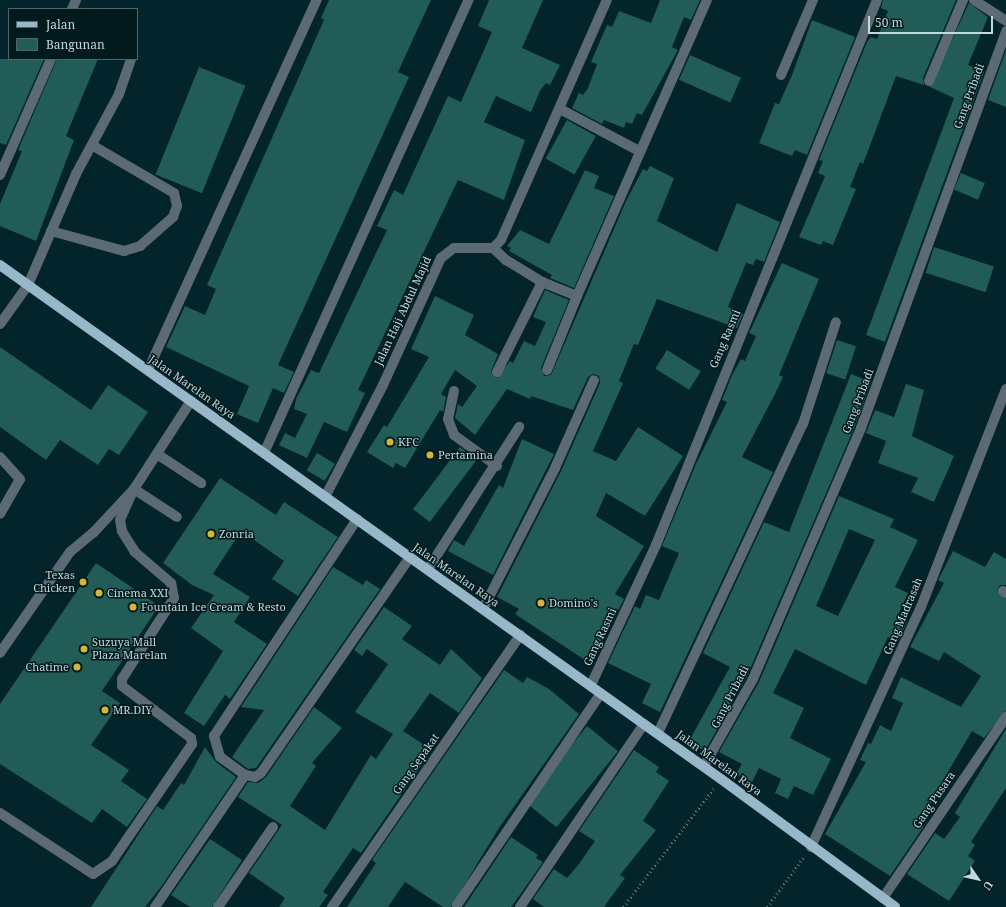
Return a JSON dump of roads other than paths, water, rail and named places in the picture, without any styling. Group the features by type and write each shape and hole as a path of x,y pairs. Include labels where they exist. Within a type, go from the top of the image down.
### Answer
{"main road":[{"name":"Jalan Marelan Raya","path":"0,265 721,778 888,903"}],"street":[{"path":"148,370 317,0"},
{"path":"264,453 469,0"},
{"path":"577,296 542,282 506,260 493,248 509,224 608,0"},
{"path":"547,370 639,151 707,0"},
{"path":"781,75 814,0"},
{"name":"Gang Rasmi","path":"591,686 656,545 877,0"},
{"path":"928,81 963,0"},
{"path":"974,0 1006,21"},
{"name":"Gang Pribadi","path":"704,766 753,680 858,436 1006,31"},
{"path":"0,175 51,60"},
{"path":"0,324 28,285 51,231 92,145 119,94 131,60"},
{"path":"560,109 639,151"},
{"path":"51,231 124,251 140,246 173,217 178,206 174,193 92,145"},
{"name":"Jalan Haji Abdul Majid","path":"325,497 383,384 441,258 454,248 493,248"},
{"path":"497,372 542,282"},
{"path":"658,733 803,424 836,322"},
{"path":"483,609 555,468 594,380"},
{"path":"454,392 448,419 454,434 497,466"},
{"name":"Gang Madrasah","path":"812,847 921,607 1005,392"},
{"path":"0,653 70,552 94,532 134,488 157,454 167,450 194,403"},
{"path":"428,569 497,466 519,427"},
{"path":"157,454 201,483"},
{"path":"0,457 20,479 0,514"},
{"path":"134,488 177,517"},
{"path":"0,813 93,874 112,861 192,744 191,738 122,686 122,679 174,598 171,583 135,552 122,531 120,520 134,488"},
{"path":"357,519 214,736 220,757 245,775 255,777 261,773 410,557"},
{"name":"Gang Sepakat","path":"332,907 520,635"},
{"path":"457,905 601,693"},
{"name":"Gang Pusara","path":"888,903 1006,717"},
{"path":"520,907 644,724"},
{"path":"155,907 245,775"},
{"path":"218,907 273,827"}],"place":[{"name":"KFC","path":"390,442"},
{"name":"Pertamina","path":"430,455"},
{"name":"Zonria","path":"211,534"},
{"name":"Texas Chicken","path":"83,582"},
{"name":"Cinema XXI","path":"99,593"},
{"name":"Domino's","path":"541,603"},
{"name":"Fountain Ice Cream & Resto","path":"133,607"},
{"name":"Suzuya Mall Plaza Marelan","path":"84,649"},
{"name":"Chatime","path":"77,667"},
{"name":"MR.DIY","path":"105,710"}]}
